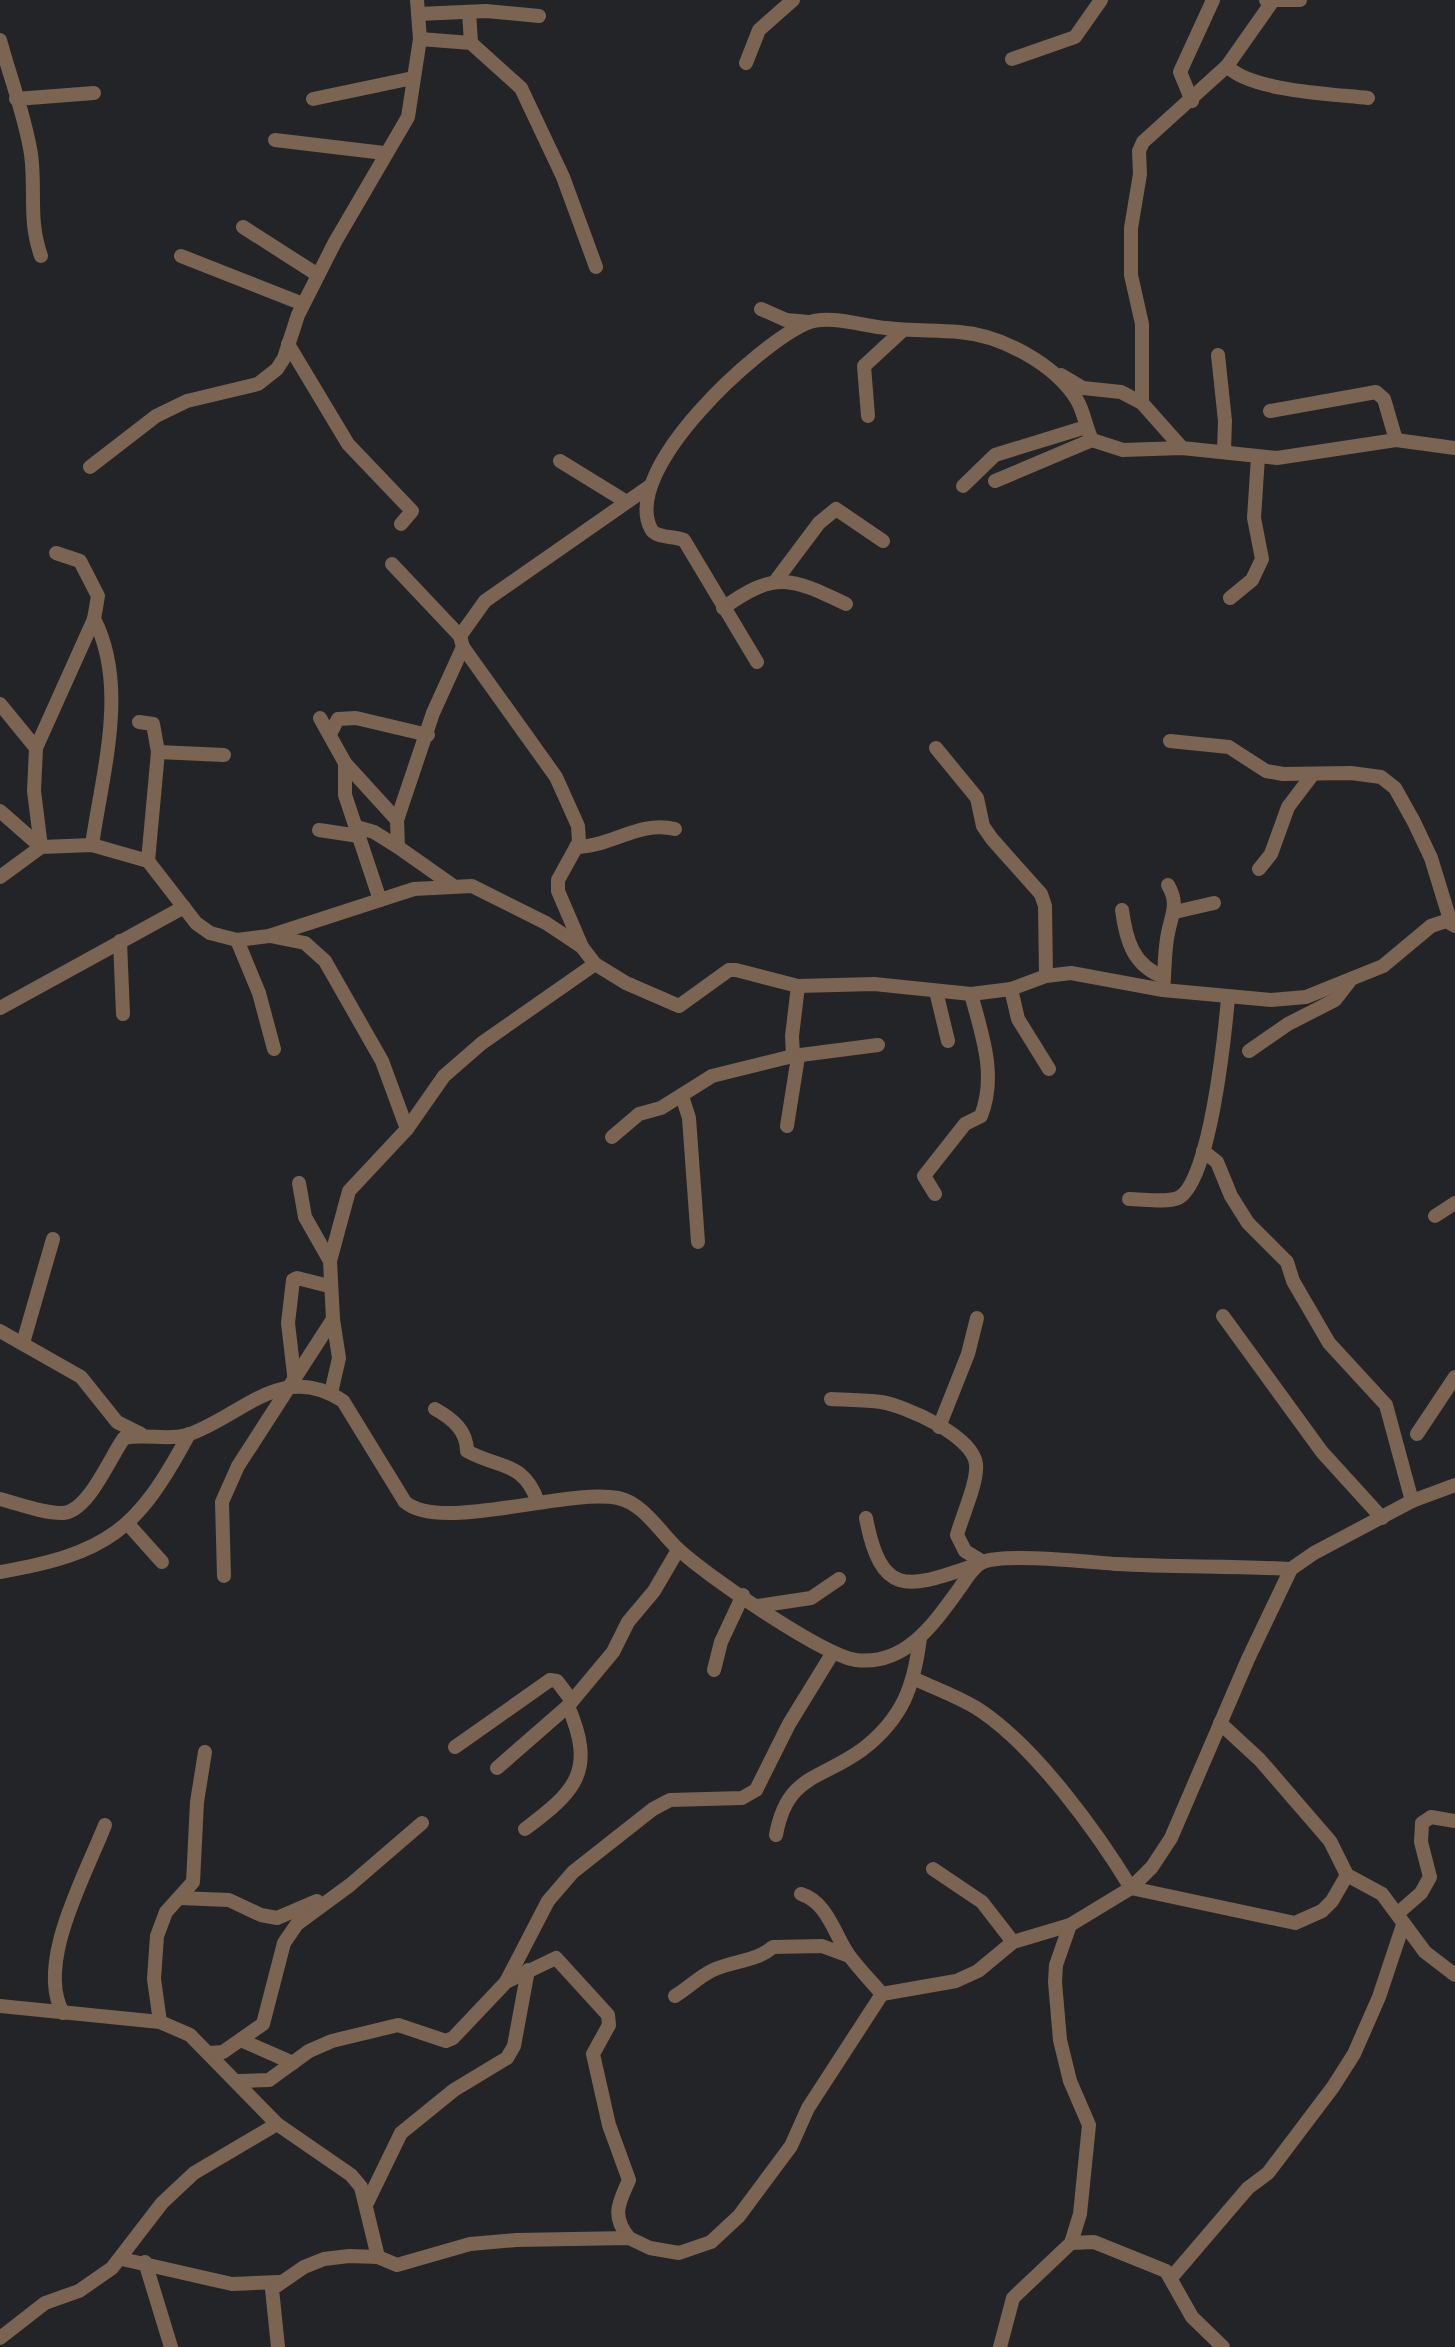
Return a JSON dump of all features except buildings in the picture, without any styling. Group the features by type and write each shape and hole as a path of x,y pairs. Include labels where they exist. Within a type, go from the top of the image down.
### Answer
{"street":[{"path":"746,63 759,30 793,0"},
{"path":"1012,59 1075,37 1101,0"},
{"path":"1192,101 1180,72 1213,0"},
{"path":"1142,403 1142,324 1131,275 1131,228 1140,174 1139,151 1143,142 1192,101 1227,66 1269,1 1300,0"},
{"path":"90,467 128,435 177,406 225,389 258,384 277,369 318,275 384,153 408,117 420,39 417,7 539,16"},
{"path":"469,12 471,43"},
{"path":"420,39 471,43 521,88 563,177 596,267"},
{"path":"0,40 30,148 35,186 30,208 33,235 41,256"},
{"path":"1227,66 1242,76 1300,90 1368,98"},
{"path":"313,99 413,78"},
{"path":"16,99 94,93"},
{"path":"275,140 384,153"},
{"path":"243,227 318,275"},
{"path":"181,256 303,304"},
{"path":"761,309 786,320 961,332 983,337 1083,388 1121,392 1142,403 1182,448"},
{"path":"757,662 684,540 656,535 651,530 646,510 650,486 664,455 740,369 809,322"},
{"path":"868,416 864,366 903,330"},
{"path":"288,344 348,444 412,511 401,524"},
{"path":"1218,355 1225,421 1224,450"},
{"path":"1052,370 1077,401 1089,434"},
{"path":"1270,411 1376,392 1384,399 1396,440"},
{"path":"995,481 1089,434"},
{"path":"963,486 995,455 1089,434 1123,450 1224,450 1258,457 1319,454 1366,443 1396,440 1455,448"},
{"path":"1230,598 1252,580 1262,559 1254,518 1258,457"},
{"path":"560,461 625,501"},
{"path":"398,847 397,820 433,713 461,641 485,601 650,486"},
{"path":"777,579 819,523 836,509 883,541"},
{"path":"41,847 34,791 36,748 94,619 98,596 80,561 56,553"},
{"path":"392,564 461,641 556,777 578,826 576,847 558,880 558,891 582,947 595,964 626,983 679,1006 729,970 798,986 874,984 971,994 1011,989 1046,976 1071,973 1164,984 1228,998 1306,997 1383,966 1431,926 1446,921 1453,924 1451,897 1395,788 1381,777 1266,771 1229,747 1170,741"},
{"path":"723,608 762,583 777,579 846,604"},
{"path":"92,845 110,737 107,644 94,619"},
{"path":"0,704 36,748"},
{"path":"320,718 345,763 397,820"},
{"path":"330,734 338,719 356,718 428,735"},
{"path":"139,722 153,724 158,752 148,861"},
{"path":"936,748 977,798 983,826 992,839 1041,894 1045,906 1046,976"},
{"path":"158,752 224,755"},
{"path":"345,763 345,795 380,900"},
{"path":"1259,869 1271,854 1288,807 1313,774"},
{"path":"0,811 41,847"},
{"path":"576,847 588,847 645,827 675,829"},
{"path":"319,830 374,832 452,885"},
{"path":"0,877 41,847 92,845 148,861 184,907 210,933 237,940 269,936 414,889 472,886 507,901 582,947"},
{"path":"1164,984 1168,932 1175,912 1175,896 1168,885"},
{"path":"1175,912 1214,903"},
{"path":"0,1008 184,907"},
{"path":"1122,910 1132,952 1141,965 1164,984"},
{"path":"269,936 305,943 325,961 382,1061 407,1129"},
{"path":"237,940 259,993 274,1049"},
{"path":"120,941 123,1014"},
{"path":"331,1393 339,1358 329,1286 330,1261 349,1191 407,1129 444,1076 462,1059 595,964"},
{"path":"1249,1051 1288,1024 1335,1000 1350,981"},
{"path":"787,1126 796,1056 792,1036 798,986"},
{"path":"1011,989 1018,1019 1049,1069"},
{"path":"936,991 948,1041"},
{"path":"935,1194 924,1176 965,1124 981,1116 986,1104 989,1061 971,994"},
{"path":"1129,1199 1181,1196 1188,1189 1203,1151 1220,1075 1228,998"},
{"path":"612,1137 639,1114 661,1108 712,1076 796,1056 878,1045"},
{"path":"682,1096 689,1118 698,1242"},
{"path":"1203,1151 1217,1162 1231,1196 1248,1223 1287,1262 1293,1281 1329,1343 1386,1405 1412,1501"},
{"path":"299,1183 305,1217 330,1261"},
{"path":"1435,1216 1455,1203"},
{"path":"23,1343 53,1239"},
{"path":"293,1385 288,1323 293,1280 297,1278 329,1286"},
{"path":"1223,1316 1322,1452 1382,1518"},
{"path":"939,1427 968,1354 977,1318"},
{"path":"224,1576 222,1502 238,1466 333,1319"},
{"path":"0,1331 81,1377 117,1422 141,1434 171,1438 189,1434 251,1399 293,1385 331,1393 343,1401 353,1415 405,1502 423,1513 465,1512 591,1495 622,1499 652,1519 678,1550 758,1606 832,1654 856,1660 882,1660 920,1638 983,1562"},
{"path":"1417,1434 1455,1377"},
{"path":"831,1399 884,1403 963,1441 975,1457 976,1478 957,1535 965,1551 983,1562"},
{"path":"435,1409 459,1426 467,1438 467,1451 519,1471 531,1484 538,1502"},
{"path":"0,1499 60,1514 70,1512 88,1499 124,1438 141,1434"},
{"path":"0,1572 70,1557 95,1548 128,1524 162,1485 189,1434"},
{"path":"278,2347 272,2289 279,2282 324,2259 378,2257 397,2265 408,2265 470,2244 629,2238 650,2248 679,2253 711,2242 739,2216 791,2146 808,2108 882,1994 956,1981 978,1971 1013,1942 1070,1925 1131,1888 1152,1867 1171,1838 1291,1569 1314,1553 1412,1501 1455,1485"},
{"path":"866,1518 873,1553 887,1572 897,1578 921,1583 983,1562 1044,1559 1291,1569"},
{"path":"128,1524 162,1562"},
{"path":"497,1768 570,1704 613,1652 628,1622 654,1591 678,1550"},
{"path":"758,1606 811,1598 839,1579"},
{"path":"714,1670 721,1642 743,1595"},
{"path":"776,1835 786,1801 796,1788 862,1749 903,1707 915,1679 920,1638"},
{"path":"238,2081 269,2080 332,2041 398,2025 446,2041 453,2038 506,1982 548,1901 573,1872 653,1809 670,1800 742,1798 756,1790 789,1724 832,1654"},
{"path":"915,1679 981,1711 1013,1740 1054,1780 1131,1888 1295,1923 1322,1911 1332,1901 1347,1875"},
{"path":"455,1747 550,1680 557,1681 570,1704 581,1735 574,1787 558,1805 525,1829"},
{"path":"1220,1723 1260,1760 1330,1841 1347,1875 1382,1894 1425,1952 1455,1975"},
{"path":"160,2022 154,1979 157,1936 166,1912 193,1882 197,1802 205,1752"},
{"path":"1171,2278 1248,2188 1268,2173 1354,2054 1379,1997 1400,1919 1428,1885 1430,1877 1421,1842 1422,1823 1431,1817 1455,1821"},
{"path":"209,2053 223,2052 243,2041 263,2024 284,1943 297,1924 350,1885 422,1823"},
{"path":"63,2013 55,2000 52,1977 58,1946 105,1825"},
{"path":"933,1869 982,1902 1013,1942"},
{"path":"180,1898 229,1900 261,1915 277,1918 350,1885"},
{"path":"801,1894 811,1897 822,1909 849,1956 882,1994"},
{"path":"1000,2347 1013,2298 1071,2243 1084,2186 1089,2125 1070,2081 1059,2027 1056,1965 1070,1925"},
{"path":"675,1996 712,1971 759,1959 773,1947 822,1946 849,1956"},
{"path":"506,1982 556,1958 608,2015 609,2025 593,2054 609,2125 629,2180 618,2197 620,2221 629,2238"},
{"path":"367,2203 401,2133 454,2090 507,2058 514,2046 528,1970"},
{"path":"0,2006 160,2022 190,2035 277,2124 351,2175 361,2187 367,2203 378,2257"},
{"path":"243,2041 293,2063"},
{"path":"0,2338 45,2303 79,2291 122,2259 162,2203 194,2173 277,2124"},
{"path":"1071,2243 1094,2242 1153,2263 1171,2278 1192,2317 1223,2347"},
{"path":"122,2259 232,2284 279,2282"},
{"path":"145,2262 171,2347"}]}
